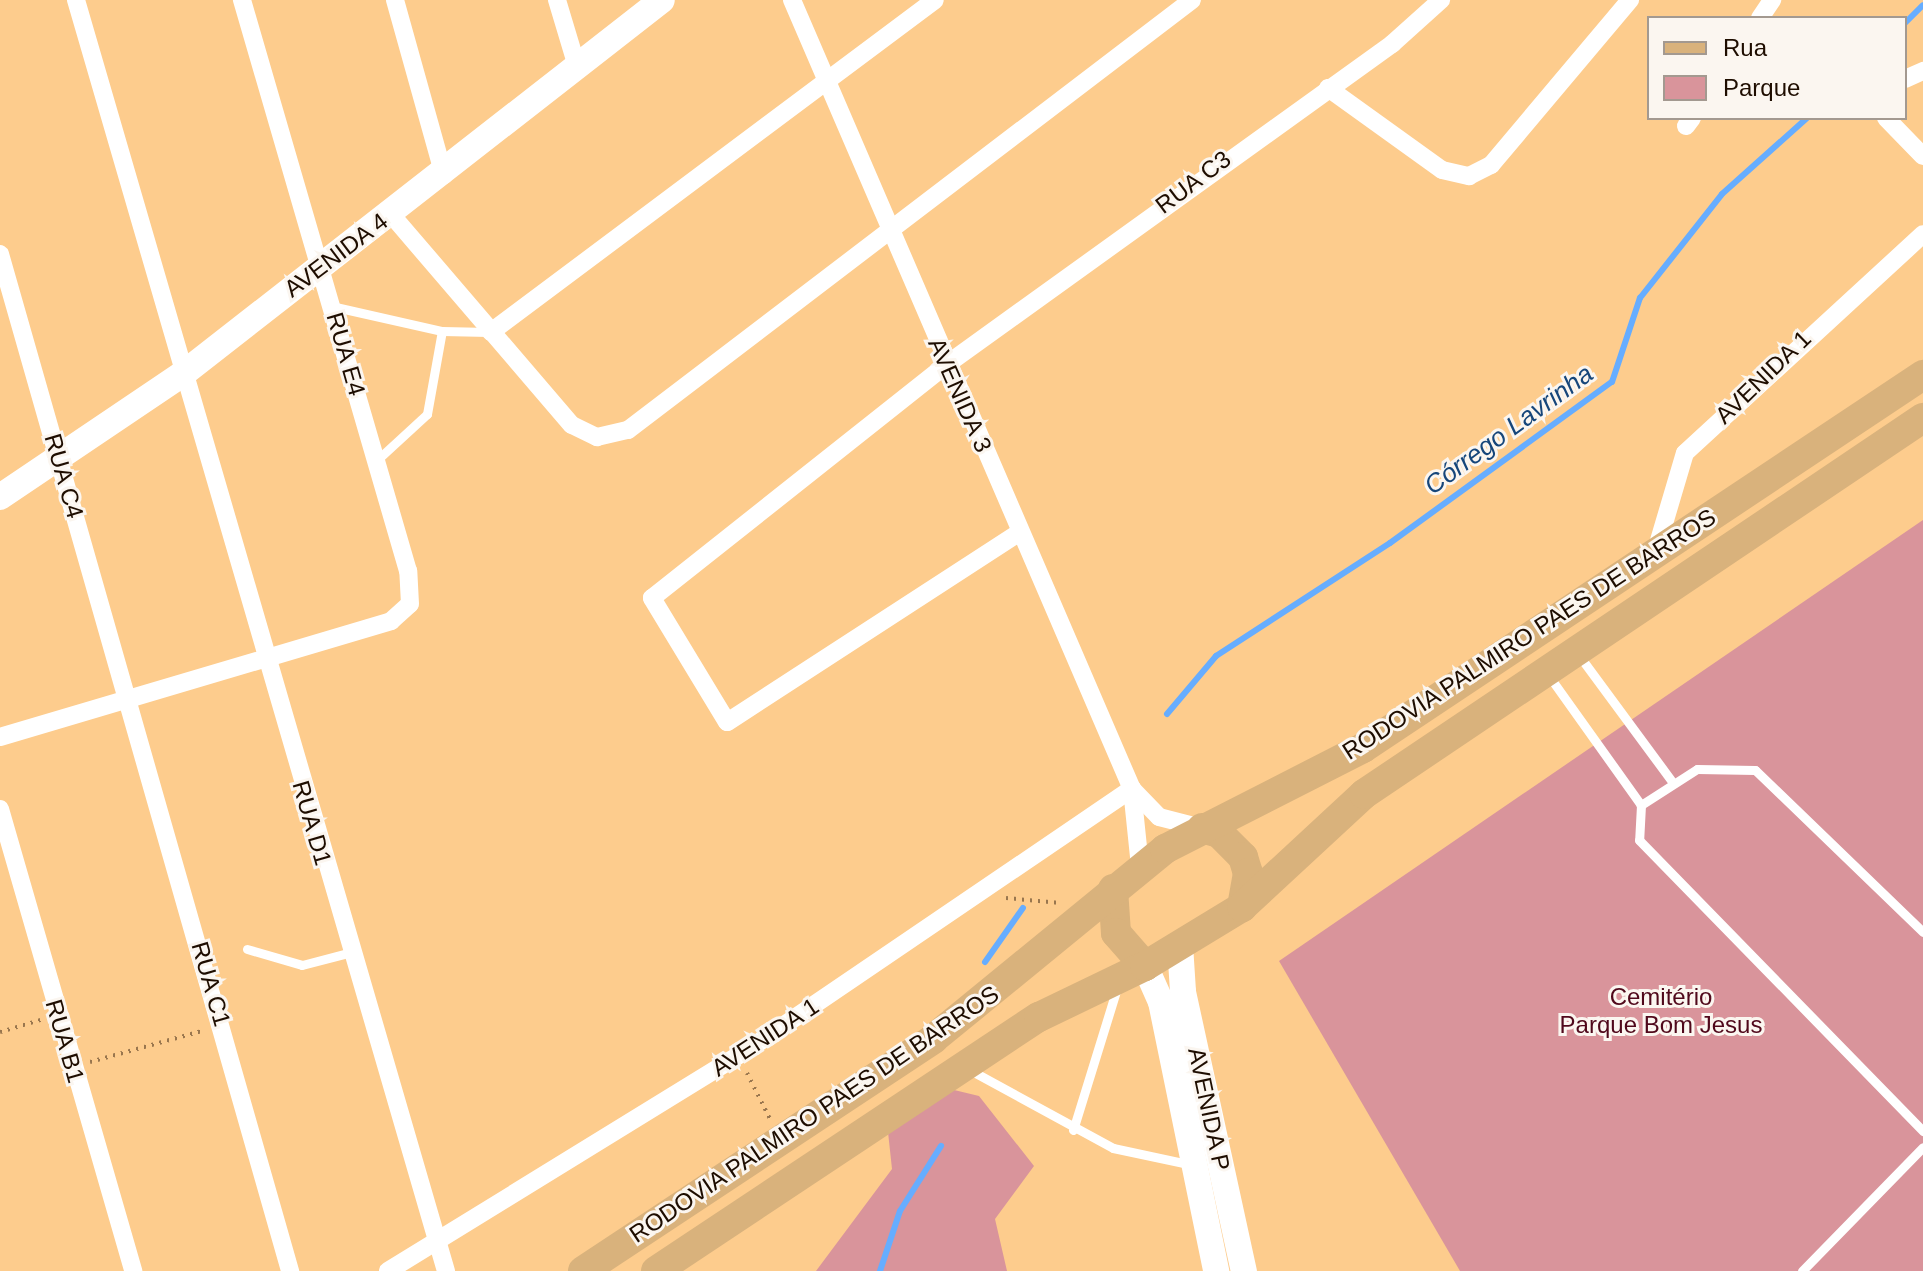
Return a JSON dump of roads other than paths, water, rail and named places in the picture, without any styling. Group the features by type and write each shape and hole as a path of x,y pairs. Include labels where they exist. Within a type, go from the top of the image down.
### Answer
{"main road":[{"name":"RODOVIA PALMIRO PAES DE BARROS","path":"583,1271 933,1039 1140,867 1202,828 1363,748 1923,375"},
{"name":"RODOVIA PALMIRO PAES DE BARROS","path":"656,1271 1039,1017 1132,972 1242,907 1364,794 1923,418"},
{"path":"1202,828 1219,833 1243,857 1248,873 1242,907"},
{"path":"1102,897 1132,972"}],"street":[{"name":"RUA D1","path":"76,0 348,953 432,1240 446,1271"},
{"name":"RUA E4","path":"242,0 408,571 410,604 391,621 264,656"},
{"path":"395,0 444,175"},
{"path":"557,0 578,70"},
{"name":"AVENIDA 4","path":"0,497 184,373 320,266 444,175 662,0"},
{"name":"AVENIDA 3","path":"792,0 946,365 1132,789"},
{"path":"491,332 935,0"},
{"path":"390,213 572,425 597,437 628,430 1192,0"},
{"name":"RUA C3","path":"1020,532 727,722 652,598 946,365 1328,88 1441,0"},
{"path":"1328,88 1442,170 1469,176 1491,165 1630,0"},
{"path":"1888,120 1923,156"},
{"name":"AVENIDA 1","path":"1655,554 1685,453 1923,234"},
{"name":"RUA C4","path":"0,254 128,697"},
{"path":"0,737 264,656"},
{"name":"RUA C1","path":"128,697 290,1271"},
{"path":"1132,789 1159,817 1202,828"},
{"path":"1132,789 1140,867"},
{"name":"AVENIDA 1","path":"388,1271 432,1240 738,1056 1132,789"},
{"name":"RUA B1","path":"0,809 133,1271"},
{"name":"AVENIDA P","path":"1180,945 1207,1163 1216,1271"},
{"name":"AVENIDA P","path":"1132,972 1161,1002 1207,1163 1244,1271"}],"lane":[{"path":"331,306 442,331 491,332"},
{"path":"377,460 427,414 442,331"},
{"path":"1576,651 1671,780"},
{"path":"1545,670 1641,805 1639,840 1923,1131"},
{"path":"1641,805 1671,780 1711,766 1755,770 1923,932"},
{"path":"247,949 302,965 348,953"},
{"path":"1073,1130 1132,972"},
{"path":"963,1066 1073,1130 1113,1148 1207,1163"},
{"path":"1802,1271 1923,1147"}],"waterway":[{"name":"Córrego Lavrinha","path":"1907,21 1923,5"},
{"name":"Córrego Lavrinha","path":"1167,714 1216,656 1390,543 1612,382 1640,298 1722,194 1805,120"},
{"name":"Córrego Lavrinha","path":"985,962 1023,908"},
{"name":"Córrego Lavrinha","path":"880,1271 900,1211 941,1146"}],"park label":[{"name":"Cemitério Parque Bom Jesus","path":"1661,1011"}]}
